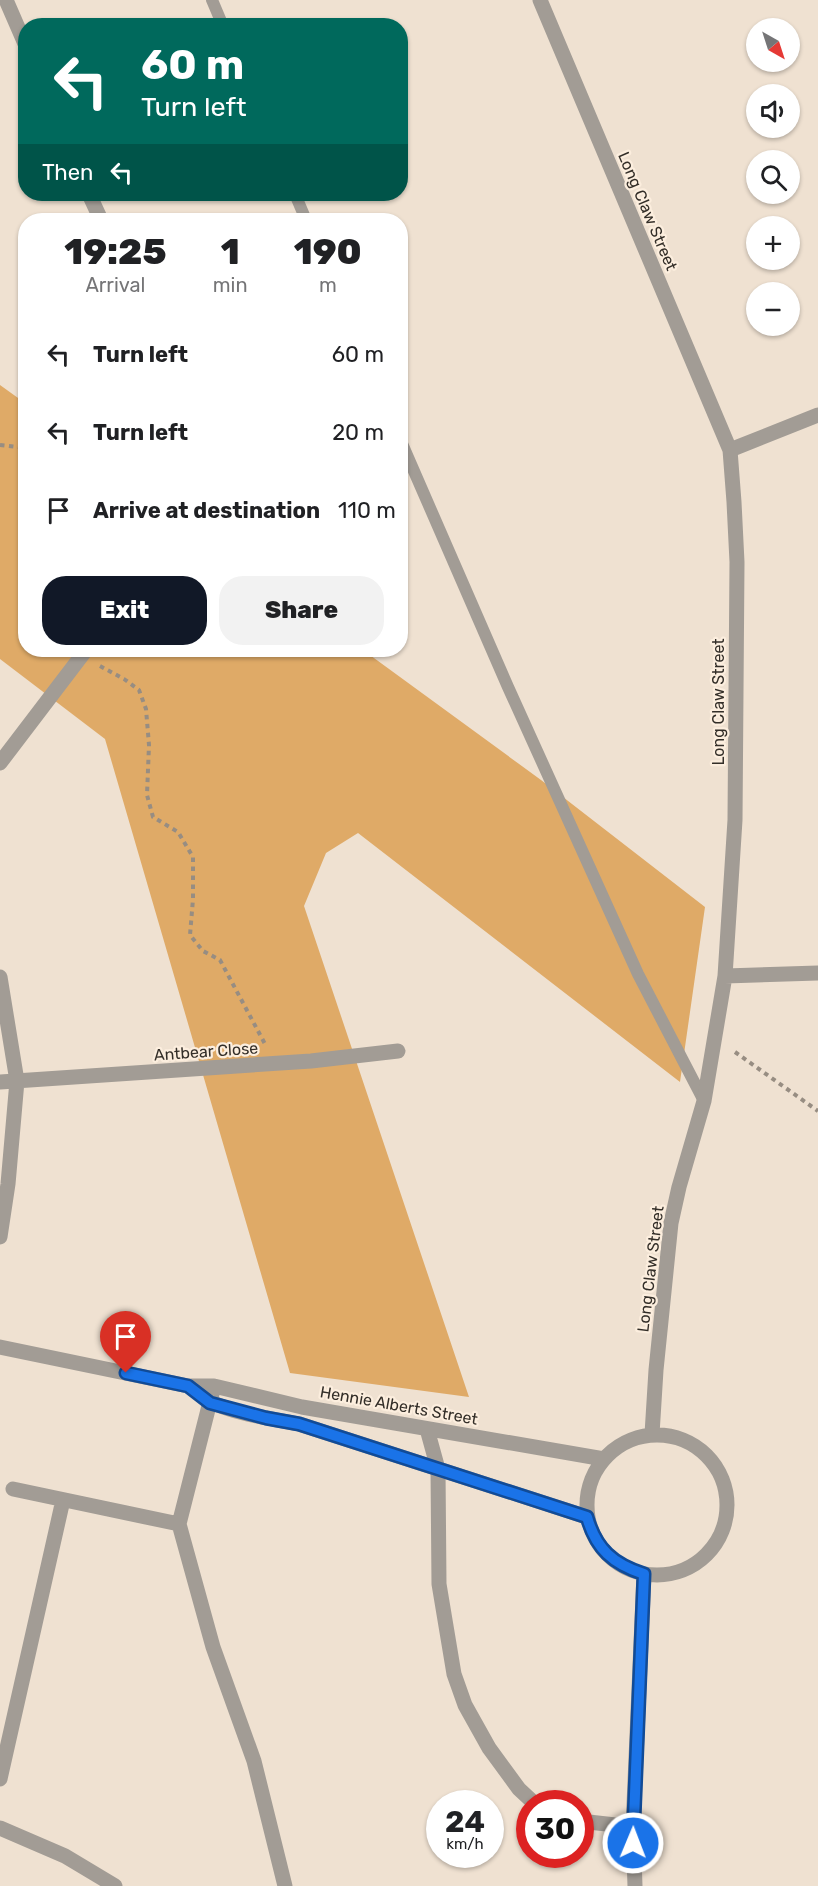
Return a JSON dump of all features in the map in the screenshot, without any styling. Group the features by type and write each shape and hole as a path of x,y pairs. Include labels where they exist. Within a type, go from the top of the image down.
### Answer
{"street":[{"path":"6,0 18,28"},
{"name":"Long Claw Street","path":"540,0 730,450 735,502 735,820 725,976 704,1101 671,1223 652,1434"},
{"path":"730,450 818,415"},
{"path":"0,763 81,657"},
{"path":"725,976 818,973"},
{"path":"0,976 17,1081 8,1184 0,1237"},
{"name":"Antbear Close","path":"0,1082 276,1064 398,1051"},
{"name":"Hennie Alberts Street","path":"0,1347 188,1386 214,1386 275,1402 604,1459"},
{"name":"Hennie Alberts Street","path":"188,1386 210,1403 299,1424 587,1517"},
{"path":"214,1386 179,1524 213,1647 254,1761 285,1886"},
{"path":"427,1429 438,1469 439,1584 454,1674 465,1705 483,1738 520,1790"},
{"path":"652,1434 688,1441 704,1451 716,1465 724,1482 728,1500 727,1518 721,1536 711,1551 697,1563 681,1571 663,1575 644,1574 627,1569 611,1559 599,1545 587,1517 588,1492 594,1474 604,1459 618,1446 634,1438 652,1434"},
{"path":"14,1489 179,1524"},
{"path":"0,1779 63,1500"},
{"path":"635,1886 633,1827 644,1574"},
{"path":"594,1823 633,1827"},
{"path":"0,1828 65,1856 115,1886"}],"lane":[{"path":"212,0 220,18"},
{"path":"408,457 508,687 638,974 704,1101"}],"path":[{"path":"0,445 18,447"},
{"path":"90,657 138,690 146,709 149,745 147,795 153,817 178,832 193,857 190,935 203,951 220,960 276,1064"},
{"path":"716,1039 818,1111"}],"shaded area":[{"path":"0,385 18,398 18,657 373,657 541,780 705,907 680,1082 358,833 326,853 304,906 469,1397 290,1373 105,739 0,659"}],"route":[{"path":"126,1373 188,1386 210,1403 299,1424 587,1517 599,1545 611,1559 627,1569 644,1574 633,1843"}]}
